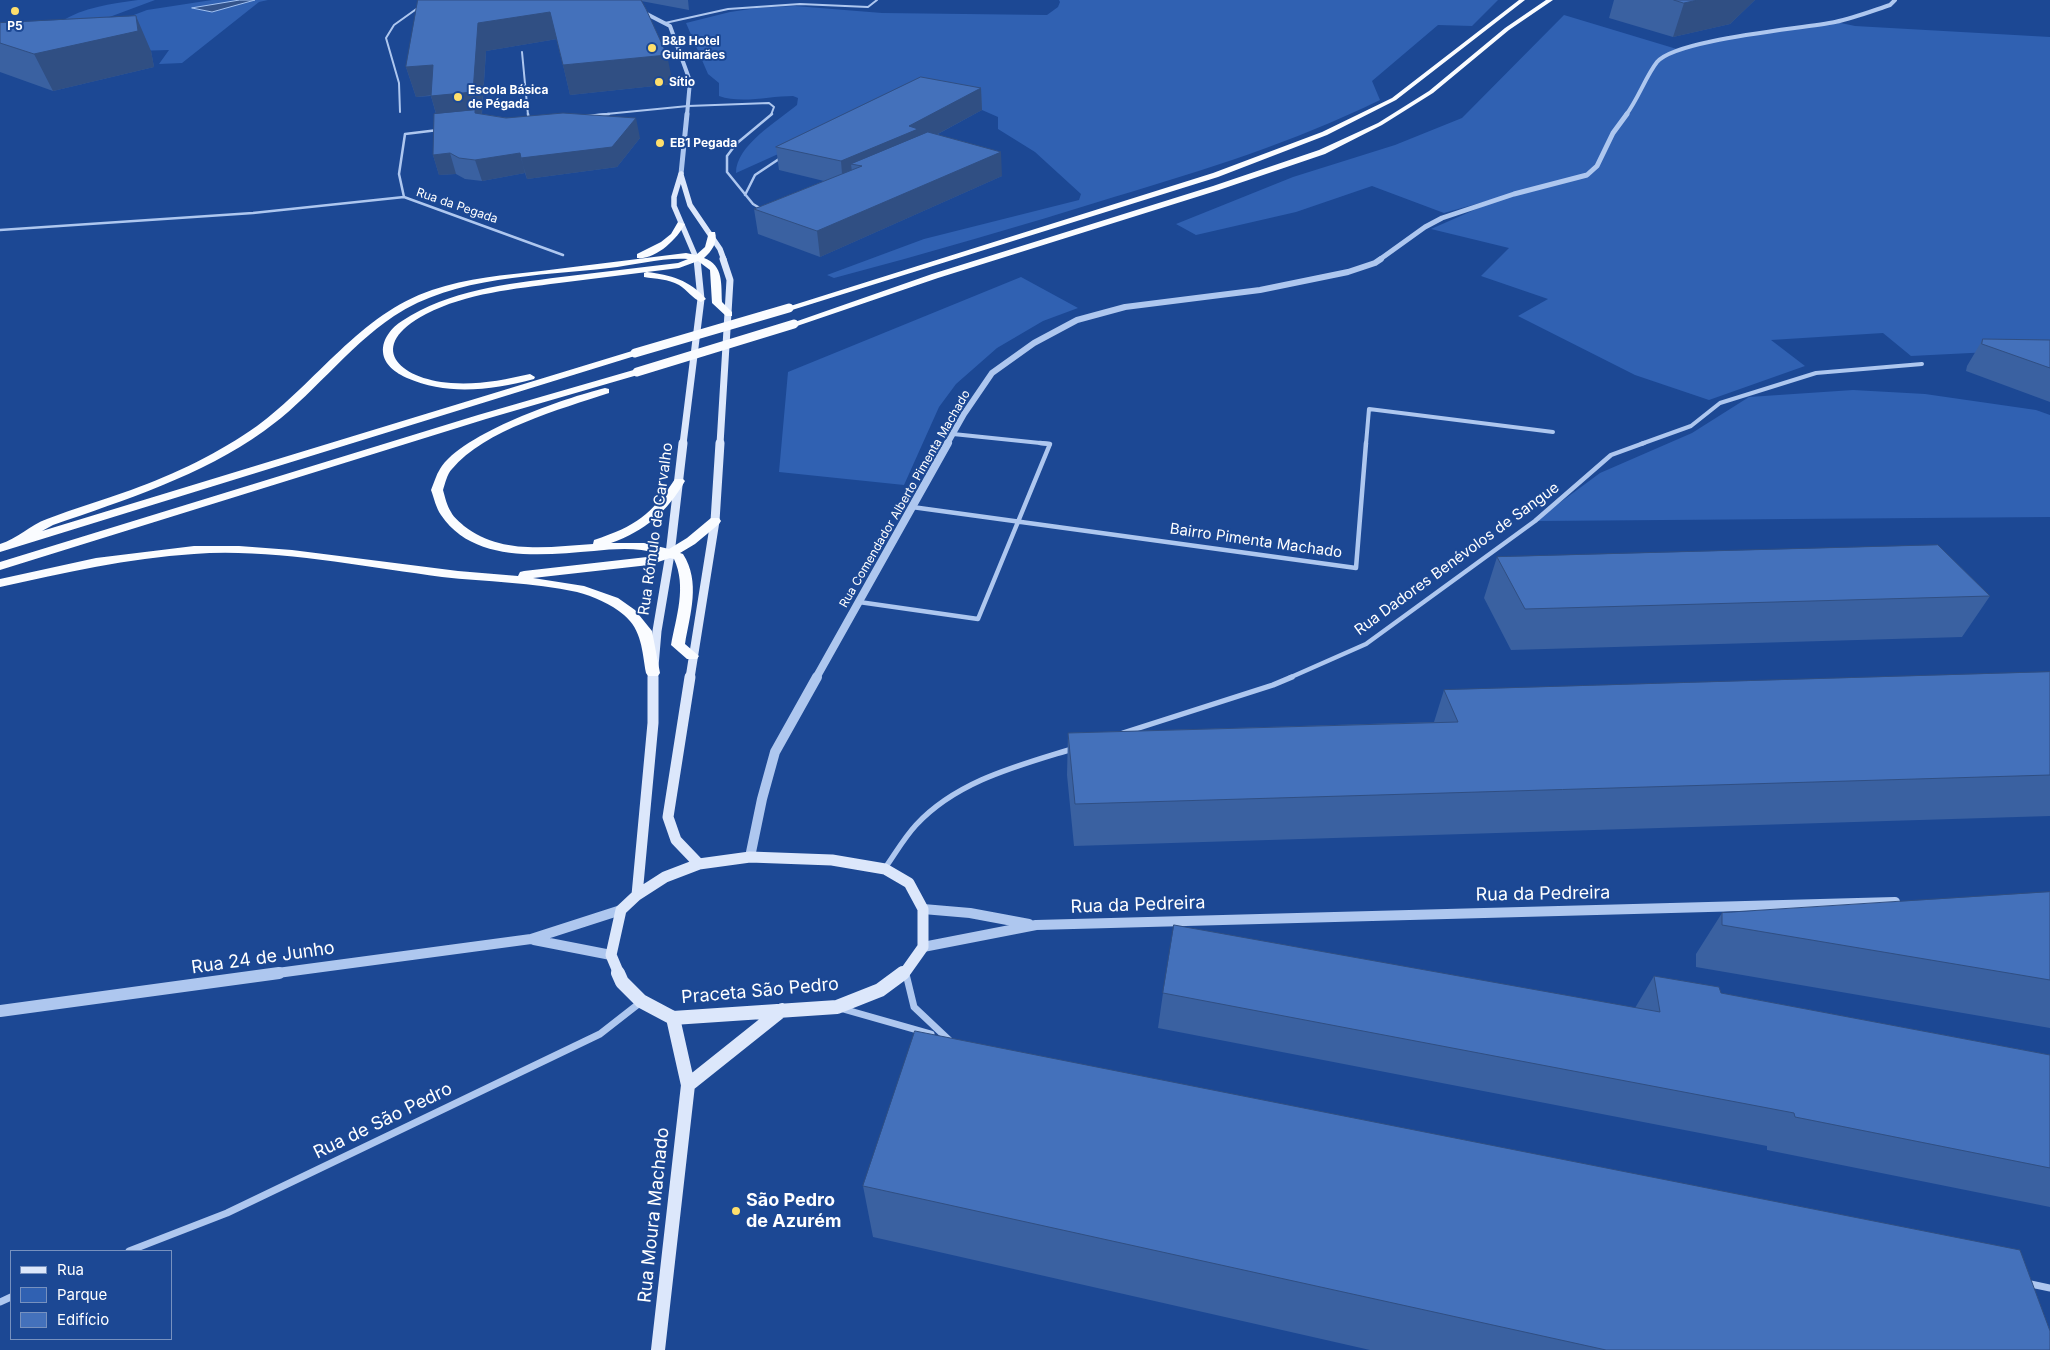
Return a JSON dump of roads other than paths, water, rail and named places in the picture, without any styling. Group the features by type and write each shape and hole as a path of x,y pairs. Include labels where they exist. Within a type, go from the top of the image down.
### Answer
{"highway":[{"path":"0,548 635,353 789,308 1202,180 1298,146 1363,116 1394,99 1522,0"},
{"path":"0,566 482,417 794,324 954,270 1216,188 1322,152 1380,124 1431,92 1507,29 1550,0"},
{"path":"635,353 604,356 524,379 487,386 452,387 419,381 397,369 388,356 388,344 394,333 405,323 453,299 616,268 662,246 677,233 681,224"},
{"path":"14,544 49,522 137,492 200,464 230,448 281,412 374,326 412,302 434,292 484,280 616,268 679,265 697,258 712,245 712,234"},
{"path":"697,258 712,264 715,271 718,303 729,314"},
{"path":"616,268 670,278 684,283 701,299"},
{"path":"637,372 623,385 545,410 487,436 456,458 446,468 438,481 435,494 450,520 465,533 482,542 508,549 564,550 640,546 679,557 685,566 687,584 678,645 692,656"},
{"path":"564,550 616,537 636,528 653,517 669,500 679,481"},
{"path":"503,578 633,564 670,554 691,541 715,521"},
{"path":"0,583 96,562 203,550 239,550 292,554 458,575 503,578 580,589 613,601 630,612 645,631 653,674"}],"main road":[{"name":"Rua Rómulo de Carvalho","path":"637,895 653,723 653,674 657,631 670,554 701,299 697,258 674,206 674,197 681,174"},
{"name":"Rua Rómulo de Carvalho","path":"681,174 690,205 712,234 727,267 730,280 715,521 692,656 668,817 676,840 699,864"},
{"path":"611,954 622,910 637,895 665,877 699,864 750,857 832,860 885,869 909,883 923,909 923,947"},
{"name":"Praceta São Pedro","path":"611,954 622,982 641,1001 674,1018 838,1007 880,990 906,971 923,947"},
{"path":"688,1085 782,1010"},
{"name":"Rua Moura Machado","path":"658,1350 688,1085 674,1018"}],"street":[{"path":"400,112 402,93 398,71 386,38 394,25 429,0"},
{"path":"637,10 665,23 728,9 776,4 868,7 877,0"},
{"name":"Rua Comendador Alberto Pimenta Machado","path":"750,857 762,799 775,752 953,434 992,373 1034,343 1077,320 1126,307 1260,290 1348,272 1375,263 1425,227 1442,218 1514,194 1587,175 1597,166 1613,133 1636,102 1658,61 1680,50 1719,40 1836,22 1890,5 1896,0"},
{"name":"Rua Rómulo de Carvalho","path":"665,23 670,26 690,81 681,174"},
{"path":"522,52 529,121"},
{"path":"578,116 688,106 769,102 774,107 773,113 736,144 727,156 727,172 753,204 769,213"},
{"name":"Rua da Pegada","path":"443,130 404,134 399,174 404,197 432,209 530,241 563,255"},
{"path":"745,194 755,176 784,156"},
{"path":"0,230 226,215 333,206 404,197"},
{"name":"Rua Dadores Benévolos de Sangue","path":"1112,736 1273,685 1366,644 1536,520 1611,455 1691,426 1720,403 1816,373 1922,364"},
{"name":"Bairro Pimenta Machado","path":"912,507 1356,568 1369,409 1553,432"},
{"path":"859,602 978,619 1020,521 1050,444 953,434"},
{"path":"885,869 917,824 953,794 1001,772 1075,748"},
{"name":"Rua da Pedreira","path":"923,947 1036,925 1911,902"},
{"name":"Rua da Pedreira","path":"923,909 970,913 1036,925"},
{"name":"Rua 24 de Junho","path":"0,1011 531,939 622,910"},
{"name":"Rua 24 de Junho","path":"531,939 611,954"},
{"path":"906,971 914,1007 949,1040"},
{"name":"Rua de São Pedro","path":"132,1250 227,1213 600,1034 641,1001"},
{"path":"838,1007 958,1042"},
{"path":"2021,1282 2050,1288"}],"place":[{"name":"P5","path":"15,11"},
{"name":"B&B Hotel Guimarães","path":"652,48"},
{"name":"Sítio","path":"659,82"},
{"name":"Escola Básica de Pégada","path":"458,97"},
{"name":"EB1 Pegada","path":"660,143"},
{"name":"São Pedro de Azurém","path":"736,1211"}]}
